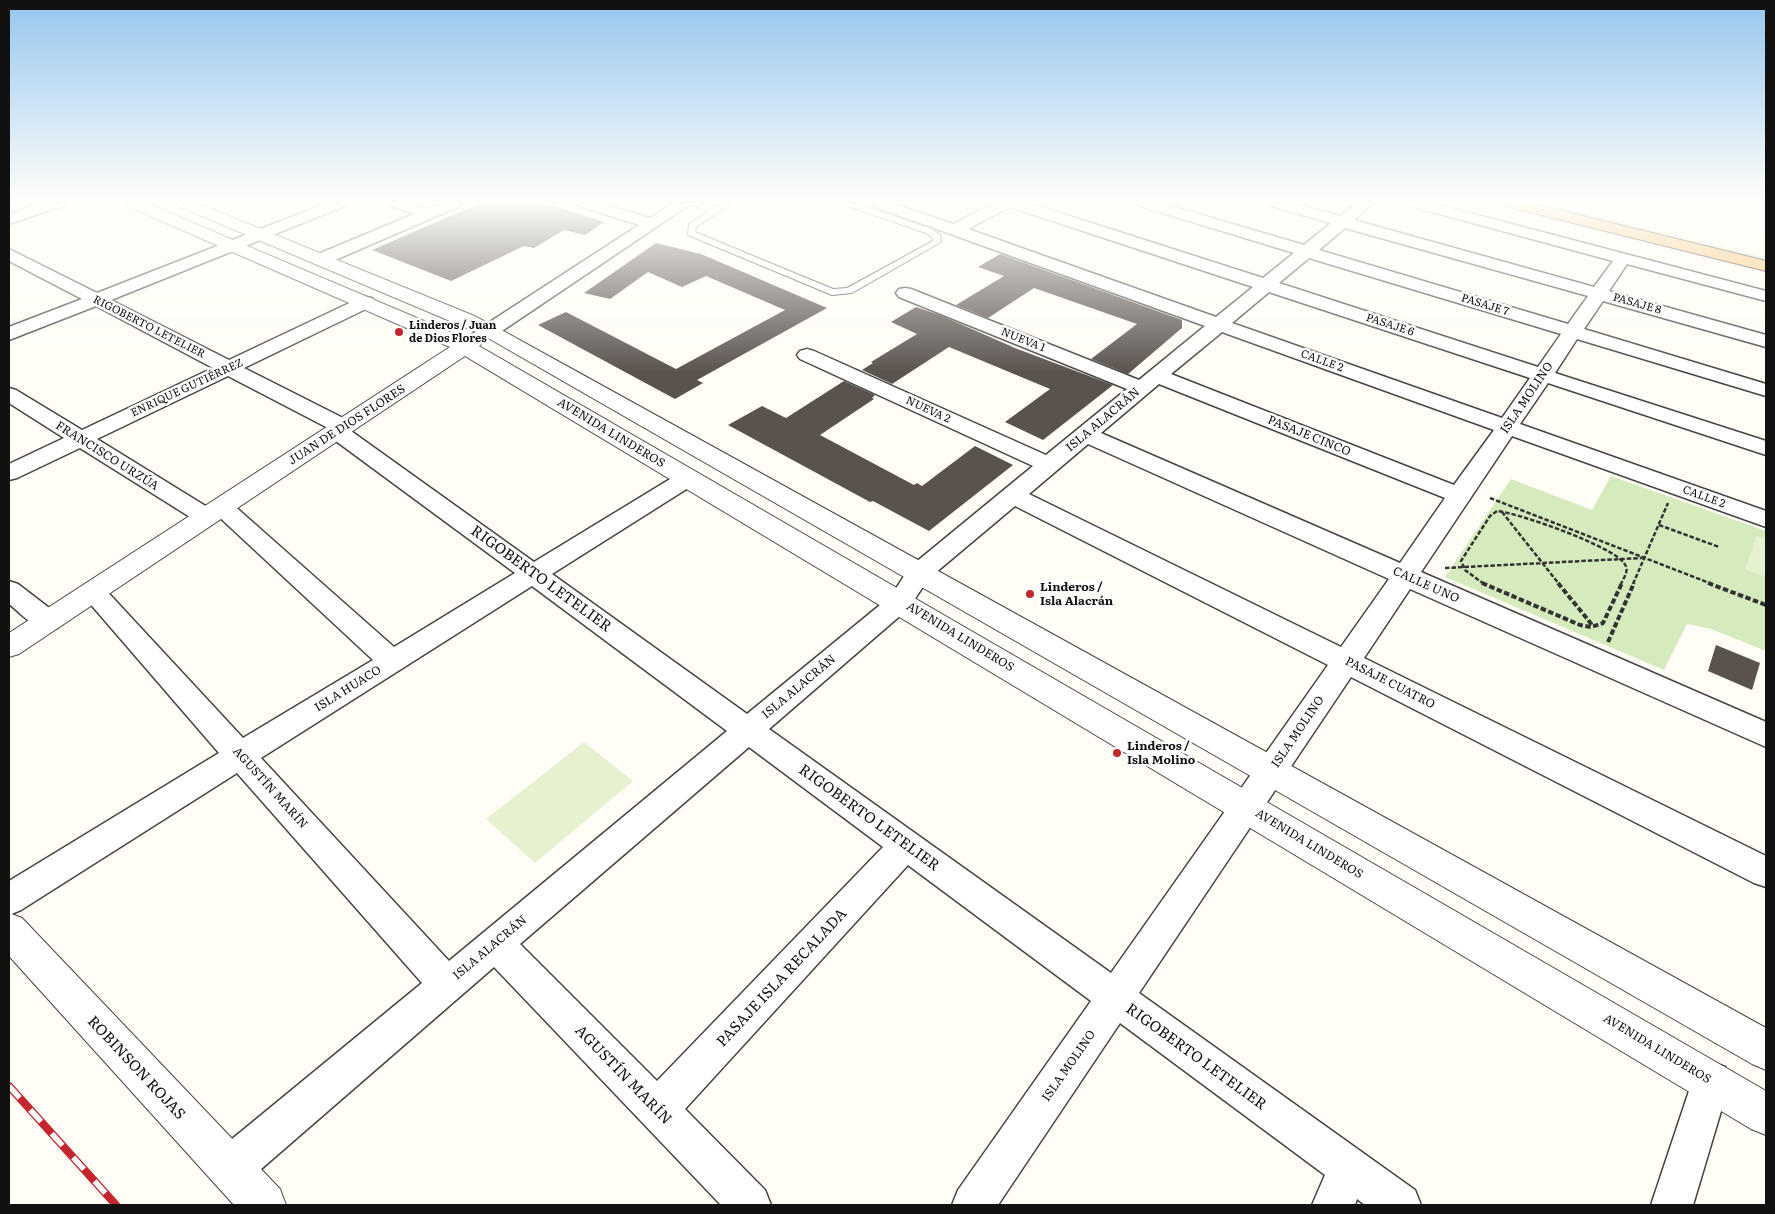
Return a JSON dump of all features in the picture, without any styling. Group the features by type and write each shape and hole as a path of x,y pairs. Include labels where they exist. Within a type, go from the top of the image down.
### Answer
{"highway":[{"path":"1740,260 1766,266"}],"street":[{"name":"RIGOBERTO LETELIER","path":"20,260 229,368 340,429 534,574 1400,1205"},
{"path":"9,334 195,260"},
{"name":"AVENIDA LINDEROS","path":"266,260 366,302 477,339 919,573 1766,1050"},
{"name":"AVENIDA LINDEROS","path":"324,260 465,319 477,339 688,478 1766,1114"},
{"name":"JUAN DE DIOS FLORES","path":"9,647 598,260"},
{"name":"CALLE 2","path":"1038,260 1766,519"},
{"name":"PASAJE 6","path":"1188,260 1766,448"},
{"name":"ISLA ALACRÁN","path":"230,1168 900,602 919,573 1297,260"},
{"name":"PASAJE 7","path":"1332,260 1766,390"},
{"name":"PASAJE 8","path":"1477,260 1766,341"},
{"name":"ISLA MOLINO","path":"973,1205 1623,260"},
{"path":"1630,260 1766,296"},
{"name":"NUEVA 1","path":"905,293 1150,382"},
{"name":"ENRIQUE GUTIÉRREZ","path":"9,473 366,302"},
{"name":"NUEVA 2","path":"807,355 1049,465"},
{"name":"PASAJE CINCO","path":"1150,382 1460,496"},
{"name":"FRANCISCO URZÚA","path":"9,394 80,439 214,512 392,661"},
{"name":"CALLE UNO","path":"1086,435 1766,736"},
{"name":"ISLA HUACO","path":"9,899 688,478"},
{"name":"PASAJE CUATRO","path":"1013,495 1766,872"},
{"path":"9,590 48,621"},
{"name":"AGUSTÍN MARÍN","path":"92,592 447,985"},
{"name":"PASAJE ISLA RECALADA","path":"658,1110 906,846"},
{"name":"ROBINSON ROJAS","path":"9,930 264,1205"},
{"name":"AGUSTÍN MARÍN","path":"496,944 750,1205"},
{"path":"1672,1205 1712,1081"},
{"path":"1333,1205 1350,1169"}],"lane":[{"path":"755,260 832,292 850,291 906,260"}],"path":[{"path":"1599,662 1676,487"},
{"path":"1490,498 1766,605"},
{"path":"1497,511 1502,512 1525,517 1609,550 1625,563 1627,571 1603,623 1594,627 1580,625 1567,620 1482,583 1463,567 1461,561 1490,516 1497,511"},
{"path":"1502,512 1594,627"},
{"path":"1659,525 1719,547"},
{"path":"1445,568 1645,558"}],"green space":[{"path":"1748,260 1766,260 1766,264"},
{"path":"1611,476 1766,531 1766,651 1711,629 1687,624 1664,670 1445,577 1511,479 1592,510"},
{"path":"1757,536 1766,540 1766,577 1745,569"},
{"path":"584,742 633,781 535,863 486,819"}],"building":[{"path":"397,260 496,260 451,281"},
{"path":"632,260 714,260 827,308 697,380 703,383 675,399 538,325 566,312 676,369 785,310 706,276 682,287 648,272 610,299 584,293"},
{"path":"990,260 1016,260 1182,320 1182,328 1128,374 1091,359 1137,324 1034,288 988,318 956,305 1004,276 978,267"},
{"path":"916,307 940,315 1015,348 1113,385 1043,440 1005,422 1050,389 949,347 892,384 862,370 873,363 871,362 917,334 891,322"},
{"path":"844,381 875,395 872,398 874,399 820,435 914,485 917,483 922,486 975,446 1013,465 929,531 873,501 870,502 728,425 762,406 786,418"},
{"path":"1716,645 1760,663 1752,690 1708,671"}],"railway":[{"path":"9,1086 116,1205"}],"place":[{"name":"Linderos / Juan de Dios Flores","path":"399,332"},
{"name":"Linderos / Isla Alacrán","path":"1030,594"},
{"name":"Linderos / Isla Molino","path":"1117,753"}]}
